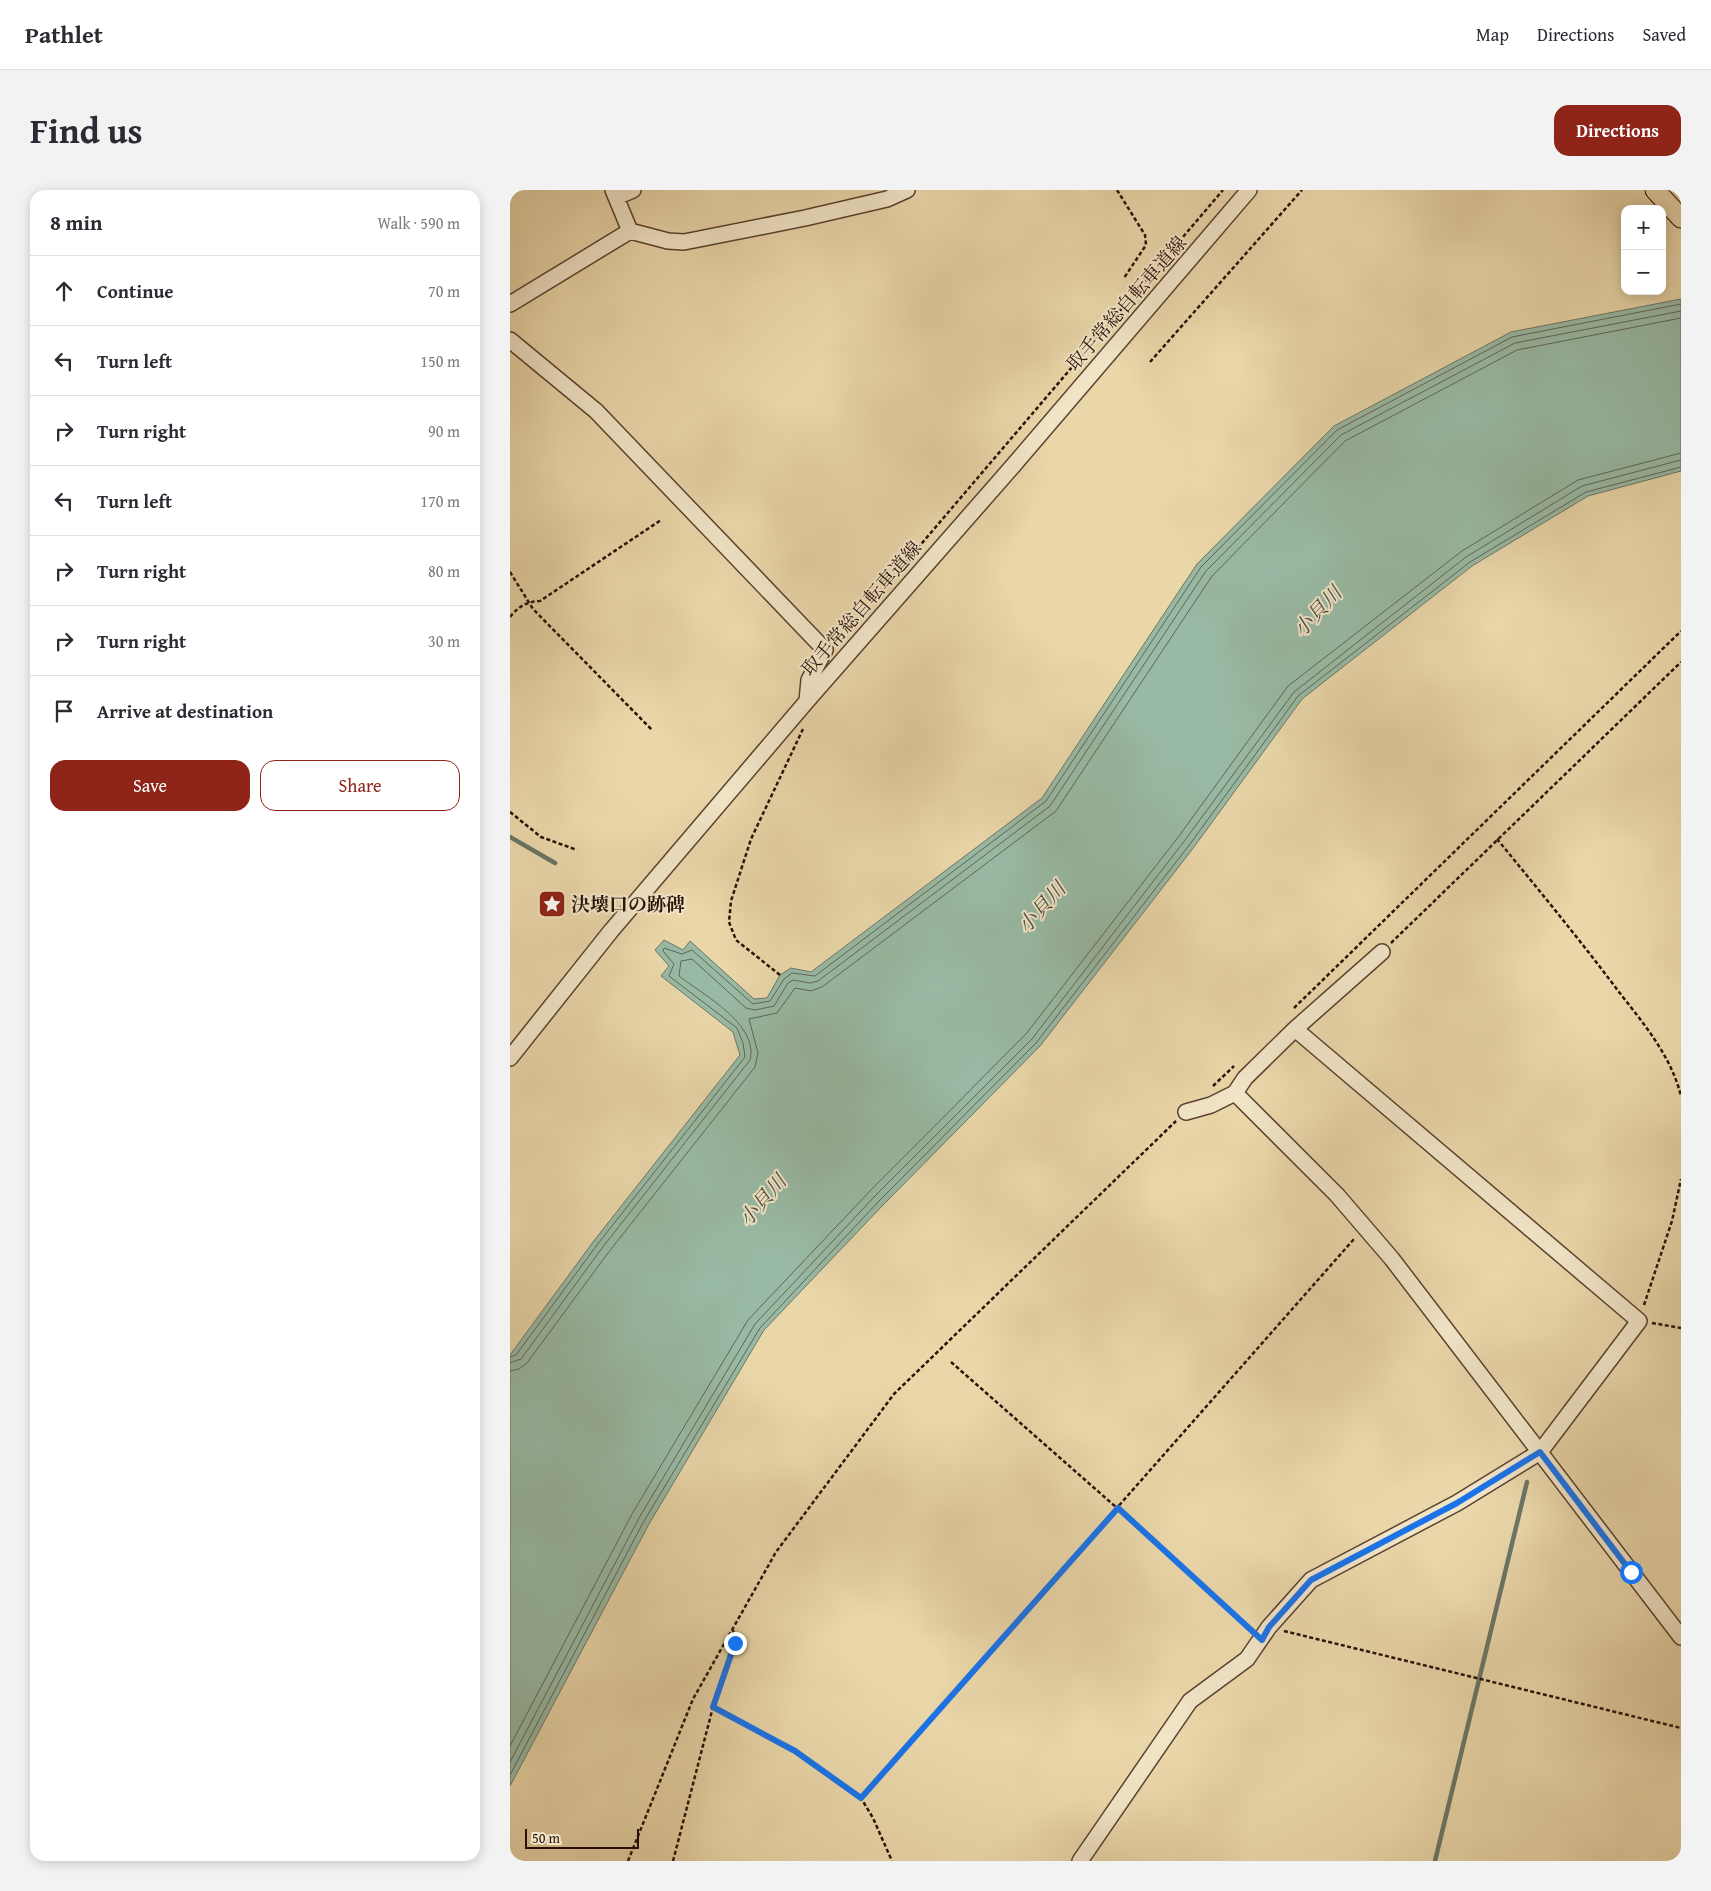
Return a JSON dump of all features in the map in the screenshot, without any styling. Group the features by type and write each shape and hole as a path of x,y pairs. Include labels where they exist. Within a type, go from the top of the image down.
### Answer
{"main road":[{"path":"1655,190 1681,218"}],"street":[{"path":"630,230 614,193 633,190"},
{"path":"510,304 630,230 668,240 684,242 805,218 886,198 907,190"},
{"name":"取手常総自転車道線","path":"510,1058 611,931 807,701 1012,467 1249,190"},
{"path":"510,340 596,411 825,650 809,680 807,701"},
{"path":"1186,1112 1212,1105 1235,1094 1245,1078 1295,1029 1382,952"},
{"path":"1080,1861 1190,1701 1247,1659 1265,1633 1311,1580 1457,1503 1540,1452 1639,1321 1295,1029"},
{"path":"1235,1094 1337,1195 1365,1227 1454,1336 1681,1637"}],"path":[{"path":"1116,190 1145,235 1146,244 1124,278"},
{"path":"883,589 1223,190"},
{"path":"1150,362 1302,190"},
{"path":"510,617 519,607 529,602 540,601 661,520"},
{"path":"510,572 533,609 652,730"},
{"path":"1293,1009 1681,631"},
{"path":"1382,952 1497,838 1681,662"},
{"path":"780,975 736,940 729,922 731,902 751,839 810,714 807,701"},
{"path":"510,812 540,837 577,850"},
{"path":"1497,838 1599,965 1657,1042 1676,1077 1681,1096"},
{"path":"1207,1092 1236,1064"},
{"path":"628,1861 693,1699 776,1552 894,1394 1186,1112"},
{"path":"1681,1179 1672,1221 1639,1321 1681,1328"},
{"path":"861,1798 1365,1227"},
{"path":"951,1362 1265,1633 1470,1676 1681,1728"},
{"path":"673,1861 713,1707 735,1643 733,1628"},
{"path":"713,1707 795,1751 861,1798 873,1818 892,1861"}],"water":[{"name":"小貝川","path":"1681,299 1681,471 1588,496 1472,566 1302,699 1194,847 1040,1046 884,1204 764,1330 649,1524 510,1786 510,1355 593,1242 740,1055 733,1032 661,976 669,966 655,950 664,940 683,950 690,941 754,999 767,998 780,975 791,968 811,972 1042,798 1197,564 1334,426 1511,332"}],"waterway":[{"path":"510,837 555,863"},
{"path":"1435,1861 1527,1482"}],"place":[{"name":"決壊口の跡碑","path":"552,904"}],"route":[{"path":"735,1643 713,1707 795,1751 861,1798 1118,1508 1262,1640 1269,1627 1311,1580 1457,1503 1540,1452 1631,1572"}]}
